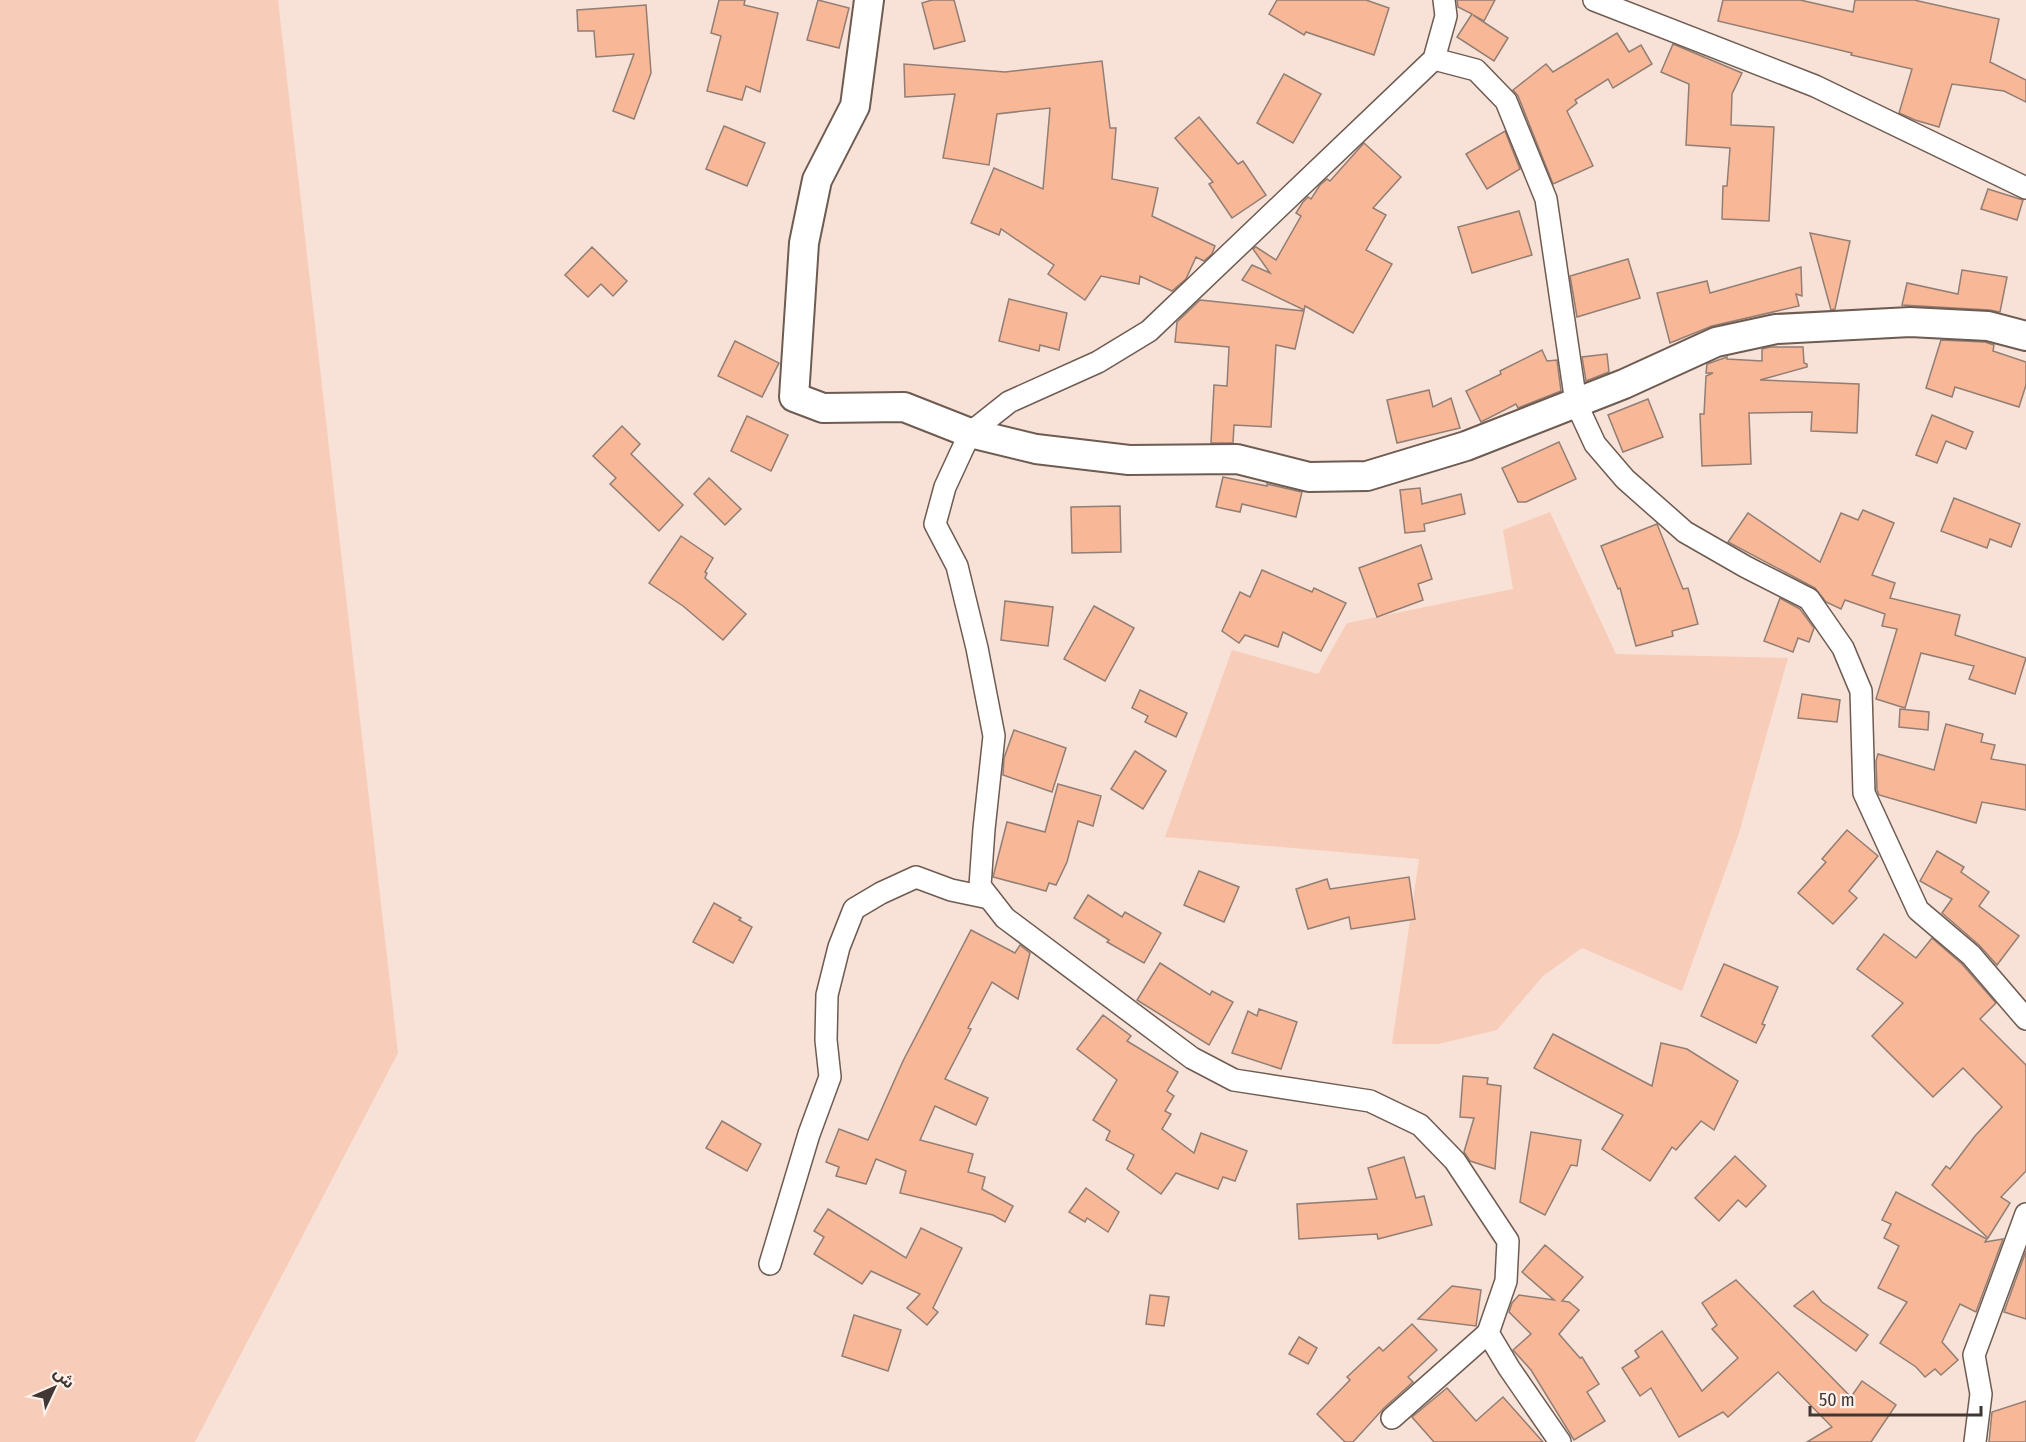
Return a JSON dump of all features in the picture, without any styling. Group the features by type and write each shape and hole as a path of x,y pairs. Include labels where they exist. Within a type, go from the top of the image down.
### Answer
{"street":[{"path":"869,0 855,106 817,180 804,243 794,398 823,408 904,407 970,433 1036,449 1129,460 1237,459 1309,477 1367,476 1466,446 1624,384 1716,342 1776,329 1910,322 1988,326 2026,336"},
{"path":"1392,1418 1488,1333 1506,1281 1508,1240 1455,1161 1420,1125 1370,1101 1234,1080 1192,1058 1005,918 980,886 994,736 977,648 957,566 935,524 945,487 970,433 1009,402 1098,362 1149,331 1434,59 1446,16 1444,0"},
{"path":"1594,0 1815,86 2026,188"},
{"path":"1434,59 1476,70 1506,101 1546,199 1576,403 1595,444 1625,479 1685,532 1809,599 1843,648 1861,691 1864,793 1918,910 1971,955 2026,1019"},
{"path":"770,1264 808,1134 830,1077 826,1040 827,995 839,947 854,909 881,893 916,877 951,890 989,898"},
{"path":"1975,1442 1981,1394 1974,1355 2026,1214"},
{"path":"1488,1333 1560,1442"}],"shaded area":[{"path":"0,0 278,0 398,1053 195,1442 0,1442"},
{"path":"1550,512 1616,654 1788,658 1739,833 1682,991 1582,948 1543,976 1497,1030 1438,1044 1392,1044 1419,859 1165,837 1232,650 1318,674 1347,623 1513,589 1503,530"}],"building":[{"path":"719,0 745,0 744,5 778,13 760,92 746,86 742,100 707,91 721,36 711,33"},
{"path":"818,0 849,8 839,48 807,40"},
{"path":"932,0 954,0 965,41 934,49 922,3"},
{"path":"1277,0 1366,0 1389,8 1374,55 1306,32 1304,35 1269,14"},
{"path":"1457,0 1495,0 1484,21 1473,15 1508,38 1494,61 1457,37 1472,14 1458,7"},
{"path":"1723,0 1800,0 1853,12 1855,0 1914,0 1999,19 1990,62 2026,80 2026,102 2004,91 1952,84 1939,127 1915,120 1899,113 1912,69 1718,21"},
{"path":"646,5 651,73 634,119 613,111 634,54 596,57 594,31 578,31 577,10"},
{"path":"1617,33 1629,52 1641,45 1652,64 1613,88 1608,79 1575,100 1577,103 1567,111 1593,166 1553,184 1518,96 1513,90 1546,64 1553,72"},
{"path":"1673,44 1742,73 1732,94 1731,125 1774,127 1769,221 1722,219 1723,186 1727,186 1730,148 1686,145 1689,84 1661,72"},
{"path":"1102,61 1110,128 1116,128 1112,179 1158,188 1152,216 1215,246 1212,254 1204,261 1196,257 1186,279 1172,291 1140,276 1139,284 1101,276 1085,300 1048,274 1054,265 1001,229 999,235 971,223 994,168 1043,189 1050,108 997,114 989,165 943,158 955,94 905,97 904,64 1005,72"},
{"path":"1284,74 1321,94 1293,143 1257,123"},
{"path":"1199,117 1238,164 1243,161 1266,195 1232,218 1209,184 1213,182 1175,138"},
{"path":"724,126 765,143 747,186 706,169"},
{"path":"1505,131 1520,169 1487,189 1466,154"},
{"path":"1364,143 1401,177 1373,208 1386,215 1366,250 1392,264 1353,333 1305,306 1304,310 1242,280 1252,265 1270,273 1253,249 1256,247 1276,260 1301,216 1296,213 1303,202 1308,197 1311,199 1327,179 1330,181"},
{"path":"1988,189 2023,200 2017,220 1981,209"},
{"path":"1519,211 1532,255 1472,273 1458,227"},
{"path":"1810,233 1850,241 1835,309 1831,310"},
{"path":"592,247 627,281 613,296 601,284 588,297 565,275"},
{"path":"1628,259 1640,298 1577,317 1570,276"},
{"path":"1801,267 1802,296 1796,294 1799,306 1712,326 1670,343 1657,293 1707,281 1710,293"},
{"path":"1962,270 2007,277 2000,312 1902,305 1907,283 1958,294"},
{"path":"1009,299 1067,313 1059,350 1040,345 1039,351 999,341"},
{"path":"1200,300 1304,311 1295,349 1276,345 1271,427 1234,425 1233,443 1211,443 1214,385 1227,386 1229,347 1175,342 1177,322"},
{"path":"1941,340 1985,342 1994,345 1993,351 2026,362 2026,385 2019,407 1955,387 1952,397 1926,388"},
{"path":"735,341 779,363 762,397 718,376"},
{"path":"1803,347 1804,363 1807,367 1760,380 1859,384 1857,433 1811,431 1812,412 1749,413 1751,464 1702,466 1700,414 1704,414 1706,376 1713,373 1706,373 1707,364 1727,357 1727,359 1762,361 1762,349"},
{"path":"1542,350 1547,361 1557,360 1561,391 1518,408 1516,404 1481,422 1466,391"},
{"path":"1607,354 1609,372 1586,381 1582,357"},
{"path":"1429,390 1433,407 1451,398 1460,428 1397,443 1387,400"},
{"path":"1648,399 1663,437 1623,452 1608,415"},
{"path":"1932,415 1973,432 1966,449 1946,441 1937,463 1916,455"},
{"path":"747,416 788,435 771,471 731,451"},
{"path":"622,426 640,444 631,454 683,505 659,531 610,484 616,478 593,456"},
{"path":"1559,442 1576,479 1526,502 1518,502 1502,468"},
{"path":"1223,477 1302,492 1296,517 1242,504 1240,512 1216,507"},
{"path":"709,478 741,509 725,525 694,494"},
{"path":"1420,488 1422,504 1461,494 1465,514 1424,524 1425,531 1405,533 1400,490"},
{"path":"1954,498 2020,524 2011,547 1990,539 1987,548 1941,531"},
{"path":"1120,506 1121,552 1072,553 1071,507"},
{"path":"1863,510 1894,523 1872,575 1895,583 1890,598 1960,615 1955,635 2026,658 2015,694 1969,679 1974,666 1921,653 1905,708 1876,699 1897,629 1882,626 1885,614 1845,600 1841,609 1826,602 1815,588 1728,542 1748,513 1820,562 1841,513 1858,520"},
{"path":"1657,524 1683,589 1688,588 1698,624 1672,631 1673,636 1636,646 1620,588 1618,589 1601,546"},
{"path":"681,536 713,558 705,572 707,573 705,578 746,614 723,640 683,606 649,583"},
{"path":"1421,545 1432,579 1418,584 1423,600 1377,617 1359,568"},
{"path":"1262,570 1312,592 1314,588 1346,603 1321,651 1283,632 1278,647 1245,635 1239,643 1222,631 1240,592 1250,597"},
{"path":"1780,598 1800,609 1814,628 1809,642 1798,638 1793,652 1764,641"},
{"path":"1005,601 1053,607 1048,646 1001,640"},
{"path":"1094,606 1134,628 1105,681 1064,659"},
{"path":"1140,690 1187,713 1176,737 1145,722 1148,716 1132,708"},
{"path":"1802,694 1840,700 1837,722 1798,718"},
{"path":"1900,709 1929,712 1928,730 1899,727"},
{"path":"1946,724 1983,734 1981,742 1995,745 1991,759 2026,765 2026,810 1982,802 1976,823 1879,795 1876,761 1878,754 1934,770"},
{"path":"1014,730 1066,748 1052,792 1003,775 1004,758"},
{"path":"1135,751 1166,771 1143,809 1111,789"},
{"path":"1058,784 1101,796 1093,826 1078,821 1067,862 1056,885 1049,883 1046,891 993,877 1007,822 1045,832"},
{"path":"1847,830 1878,856 1849,891 1857,898 1833,924 1798,893 1826,862 1822,859"},
{"path":"1937,851 1964,867 1961,872 1989,892 1979,906 2019,936 1997,965 1979,945 1942,913 1952,899 1920,881"},
{"path":"1199,871 1239,887 1224,922 1184,905"},
{"path":"1409,877 1415,919 1351,929 1349,917 1308,929 1296,889 1327,879 1330,889"},
{"path":"1088,895 1122,917 1125,912 1161,933 1144,963 1107,942 1109,940 1074,918"},
{"path":"714,903 752,927 733,963 693,942"},
{"path":"971,930 1015,953 1020,945 1030,953 1018,999 992,982 945,1079 988,1098 976,1125 935,1106 920,1140 973,1154 968,1172 985,1177 982,1189 1013,1206 1005,1222 993,1215 900,1193 906,1171 876,1159 866,1184 836,1176 839,1167 826,1162 839,1129 868,1140 903,1061"},
{"path":"1884,934 1916,958 1932,938 1962,964 1996,1003 1980,1019 2026,1065 2026,1171 2001,1197 2010,1203 1988,1238 1932,1185 1946,1166 1950,1169 1975,1136 2002,1107 1963,1068 1933,1097 1872,1036 1903,1003 1857,969"},
{"path":"1160,963 1210,995 1212,991 1233,1002 1209,1045 1137,1000"},
{"path":"1724,964 1778,987 1756,1043 1701,1016"},
{"path":"1259,1009 1297,1022 1281,1069 1232,1053 1248,1011 1257,1016"},
{"path":"1103,1015 1131,1036 1127,1041 1178,1072 1167,1091 1174,1096 1165,1111 1171,1114 1162,1129 1194,1153 1201,1133 1247,1151 1235,1181 1223,1177 1218,1189 1176,1173 1161,1194 1127,1169 1134,1155 1106,1140 1110,1131 1093,1120 1117,1080 1077,1049"},
{"path":"1553,1034 1652,1086 1661,1043 1687,1049 1738,1081 1714,1130 1701,1121 1676,1150 1672,1147 1650,1181 1602,1149 1623,1115 1534,1068"},
{"path":"1463,1076 1488,1078 1487,1084 1501,1086 1495,1169 1470,1161 1464,1152 1474,1118 1460,1117"},
{"path":"722,1121 761,1144 747,1171 706,1148"},
{"path":"1531,1132 1581,1140 1577,1166 1571,1165 1545,1215 1520,1202"},
{"path":"1735,1156 1766,1186 1746,1207 1738,1200 1719,1221 1695,1198"},
{"path":"1404,1157 1416,1198 1424,1196 1432,1225 1378,1239 1377,1234 1299,1239 1297,1204 1377,1199 1368,1168"},
{"path":"1086,1188 1119,1212 1108,1232 1087,1218 1085,1222 1069,1212"},
{"path":"1896,1192 1987,1239 1985,1242 2003,1239 1976,1312 1960,1304 1942,1342 1958,1360 1941,1375 1935,1369 1925,1377 1916,1367 1880,1343 1907,1302 1878,1288 1899,1246 1884,1238 1891,1224 1882,1220"},
{"path":"828,1209 906,1258 921,1228 962,1248 933,1308 938,1312 927,1325 907,1308 920,1294 871,1271 862,1284 814,1254 824,1237 814,1231"},
{"path":"1545,1245 1583,1277 1562,1301 1569,1302 1579,1310 1559,1334 1580,1358 1582,1357 1599,1384 1587,1392 1605,1421 1574,1440 1531,1370 1513,1350 1531,1334 1509,1312 1512,1303 1519,1295 1554,1300 1522,1272"},
{"path":"2026,1251 2026,1319 2004,1312"},
{"path":"1736,1280 1851,1397 1862,1381 1896,1405 1871,1442 1807,1442 1832,1427 1778,1372 1728,1417 1723,1412 1679,1437 1651,1388 1640,1396 1622,1368 1639,1357 1635,1351 1662,1331 1702,1391 1738,1358 1712,1329 1717,1325 1702,1303"},
{"path":"1452,1286 1481,1290 1476,1326 1418,1319"},
{"path":"1813,1291 1822,1302 1868,1335 1856,1351 1794,1306"},
{"path":"1150,1295 1169,1297 1164,1326 1146,1324"},
{"path":"854,1315 901,1330 888,1371 842,1356"},
{"path":"1412,1324 1437,1350 1408,1377 1413,1382 1384,1408 1353,1442 1345,1442 1317,1414 1350,1380 1347,1377 1379,1347 1383,1351"},
{"path":"1299,1337 1317,1348 1308,1364 1289,1354"},
{"path":"1447,1388 1476,1421 1503,1397 1543,1442 1434,1442 1412,1417"},
{"path":"2026,1401 2026,1442 1989,1442 1992,1412"}]}
